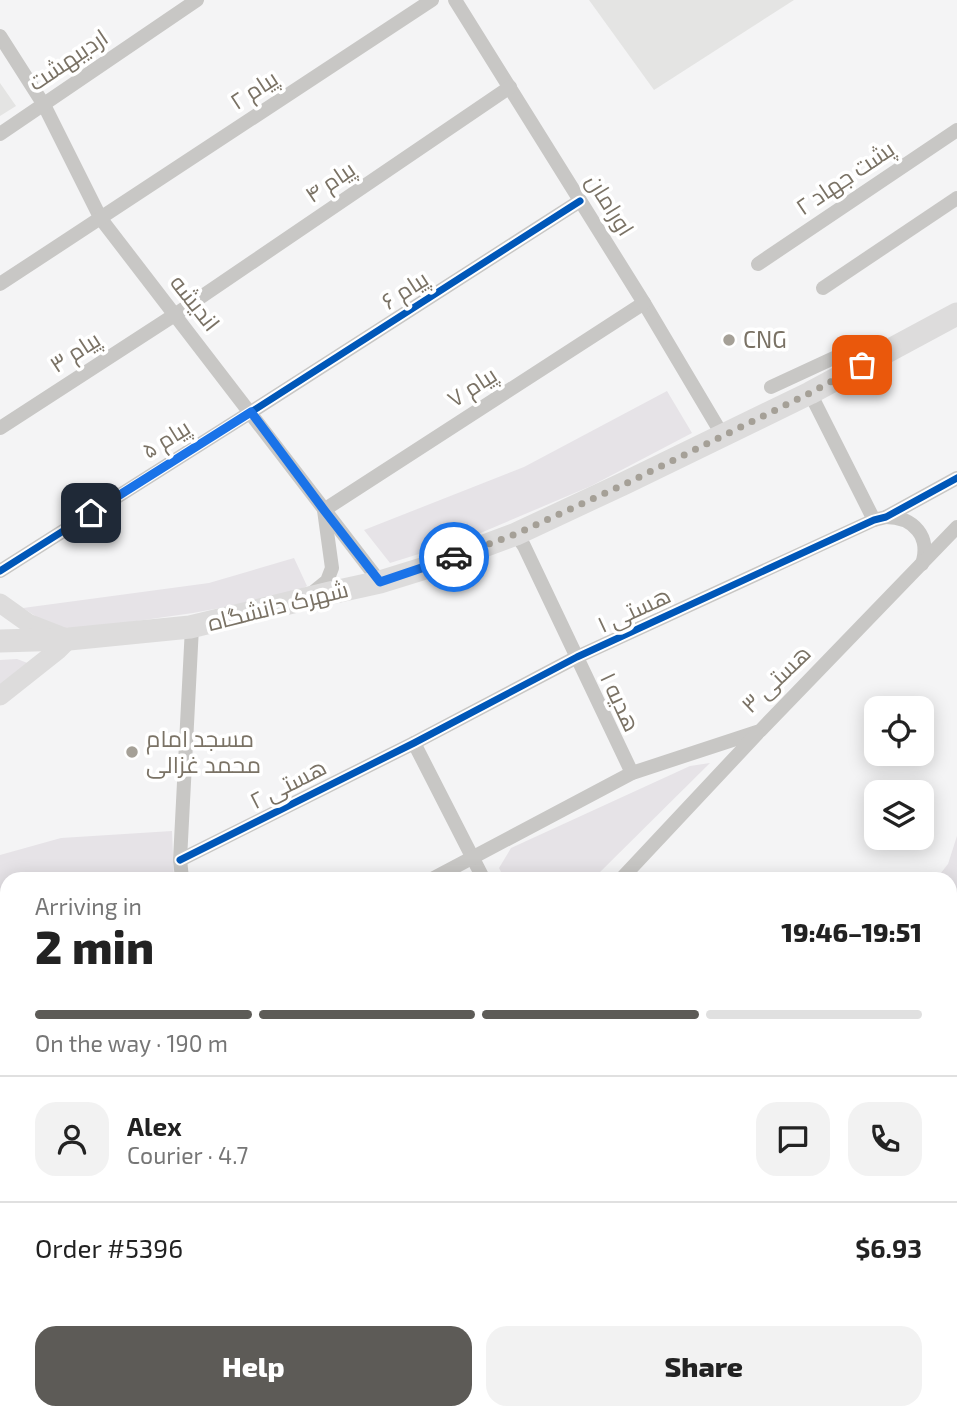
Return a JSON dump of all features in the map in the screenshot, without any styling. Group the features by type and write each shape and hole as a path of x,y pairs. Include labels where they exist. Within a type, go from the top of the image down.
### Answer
{"main road":[{"name":"شهرک دانشگاه","path":"0,641 63,644 192,634 303,599 380,582 520,540 723,436 812,398 957,314"},
{"path":"192,634 293,618 398,589 520,540 812,398 866,378 957,328"},
{"path":"0,603 63,644"},
{"path":"0,653 63,644"},
{"path":"0,696 63,644"}],"street":[{"name":"اردیبهشت","path":"0,134 197,0"},
{"name":"پیام ۲","path":"0,284 432,0"},
{"name":"اورامان","path":"455,0 644,303 723,436"},
{"name":"اندیشه","path":"0,36 44,105 101,219 380,582"},
{"name":"پیام ۴","path":"176,314 510,88"},
{"name":"پشت جهاد ۲","path":"758,264 957,130"},
{"path":"823,288 957,198"},
{"name":"پیام ۶","path":"251,412 580,201"},
{"name":"پیام ۷","path":"324,510 644,303"},
{"name":"پیام ۳","path":"0,428 176,314"},
{"path":"771,387 838,356"},
{"path":"812,398 880,518 904,519 918,529 925,550 922,565"},
{"name":"پیام ۵","path":"0,571 251,412"},
{"name":"هستی ۱","path":"414,743 577,657 880,518 957,478"},
{"path":"303,599 327,581 332,568 324,510"},
{"name":"هستی ۳","path":"446,872 632,773 760,731 957,527"},
{"name":"هدیه ۱","path":"520,540 632,773"},
{"path":"181,872 192,634"},
{"path":"628,872 760,731"},
{"path":"414,743 480,872"},
{"name":"هستی ۲","path":"180,860 414,743"}],"shaded area":[{"path":"589,0 794,0 654,90"},
{"path":"0,83 16,106 0,116"},
{"path":"667,391 692,433 591,486 464,540 390,563 364,530 524,467"},
{"path":"294,558 307,586 290,595 193,613 60,632 23,608 209,583"},
{"path":"17,659 30,664 0,689 0,660"},
{"path":"710,763 600,872 501,872 499,868 511,848 690,766"},
{"path":"172,831 174,872 0,872 0,855 61,838"},
{"path":"957,836 957,872 942,872 948,864"}],"cycle path":[{"path":"0,571 580,201"},
{"path":"180,860 414,743 577,657 874,520 886,517 957,478"}],"way so far":[{"path":"454,557 516,534 625,484 862,365"}],"place":[{"name":"CNG","path":"729,340"},
{"name":"مسجد امام محمد غزالی","path":"132,752"}],"route":[{"path":"91,513 251,412 380,582 454,557"}]}
